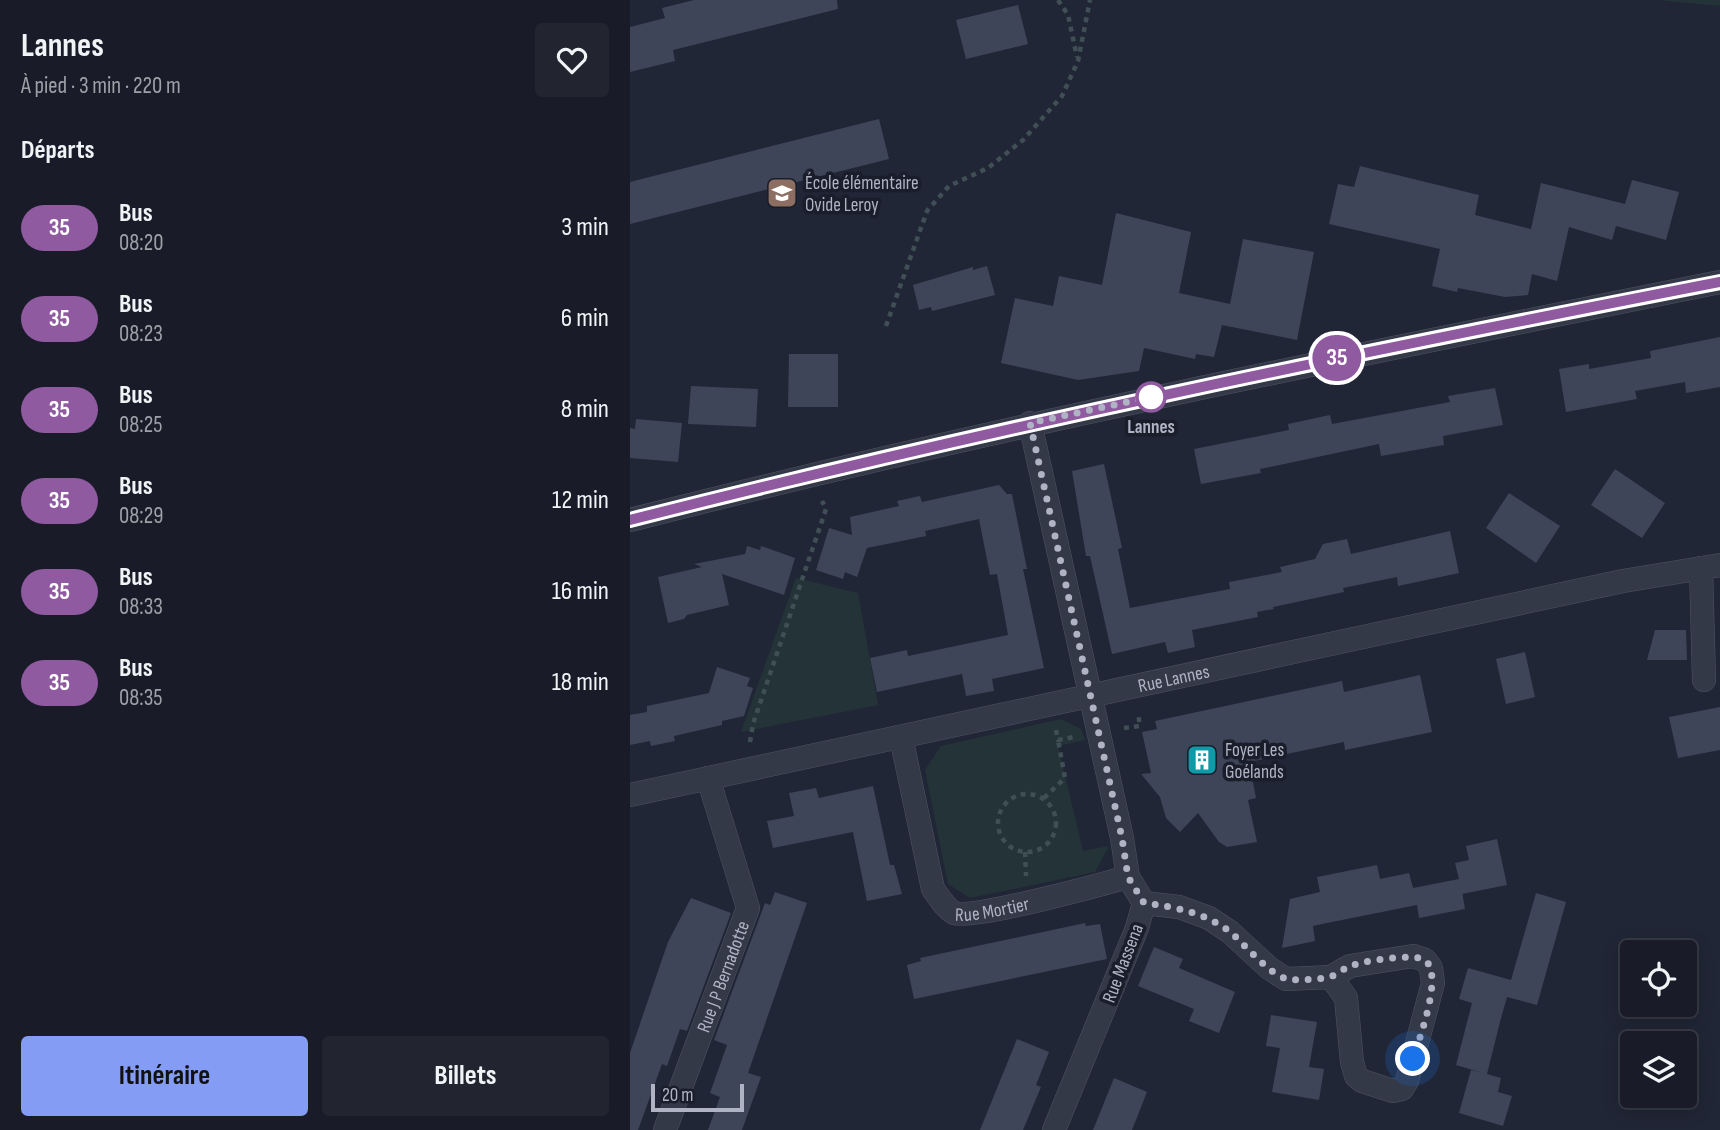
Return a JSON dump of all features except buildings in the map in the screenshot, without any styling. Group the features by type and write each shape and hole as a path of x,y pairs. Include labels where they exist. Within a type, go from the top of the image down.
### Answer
{"street":[{"path":"630,520 1030,423 1720,282"},
{"name":"Rue Massena","path":"1030,423 1122,838 1128,877 1144,903 1137,928 1054,1130"},
{"path":"1704,680 1711,566"},
{"name":"Rue Lannes","path":"630,795 1623,582 1711,566"},
{"name":"Rue Mortier","path":"901,737 933,889 943,904 956,913 975,914 1128,877"},
{"name":"Rue J P Bernadotte","path":"665,1130 748,908 708,778"},
{"path":"1144,903 1179,907 1209,918 1286,979 1331,977 1350,966 1413,956 1426,960 1431,968 1432,992 1407,1081 1402,1089 1393,1091 1356,1076 1352,1062 1346,999 1331,977"}],"path":[{"path":"1058,0 1068,15 1078,61"},
{"path":"886,326 928,211 949,186 988,167 1023,140 1062,96 1078,61 1090,0"},
{"path":"747,770 752,724 825,509 811,474"},
{"path":"1044,798 1066,778 1058,740"},
{"path":"1031,793 1044,798 1054,811 1056,821 1051,840 1035,851 1016,850 1008,846 998,830 999,811 1004,803 1021,794 1031,793"}],"shaded area":[{"path":"1658,0 1720,0 1720,6"},
{"path":"796,578 858,593 878,705 741,732"},
{"path":"1061,719 1081,729 1085,740 1058,746 1083,851 1109,846 1095,872 970,898 948,884 925,770 941,746"}],"bus line":[{"name":"35","path":"630,520 1030,423 1720,282"}],"place":[{"name":"École élémentaire Ovide Leroy","path":"782,193"},
{"name":"Lannes","path":"1151,397"},
{"name":"Foyer Les Goélands","path":"1202,760"}],"route":[{"path":"1151,397 1030,423 1122,838 1128,877 1144,903 1179,907 1209,918 1286,979 1331,977 1350,966 1413,956 1426,960 1431,968 1432,992 1413,1059"}]}
